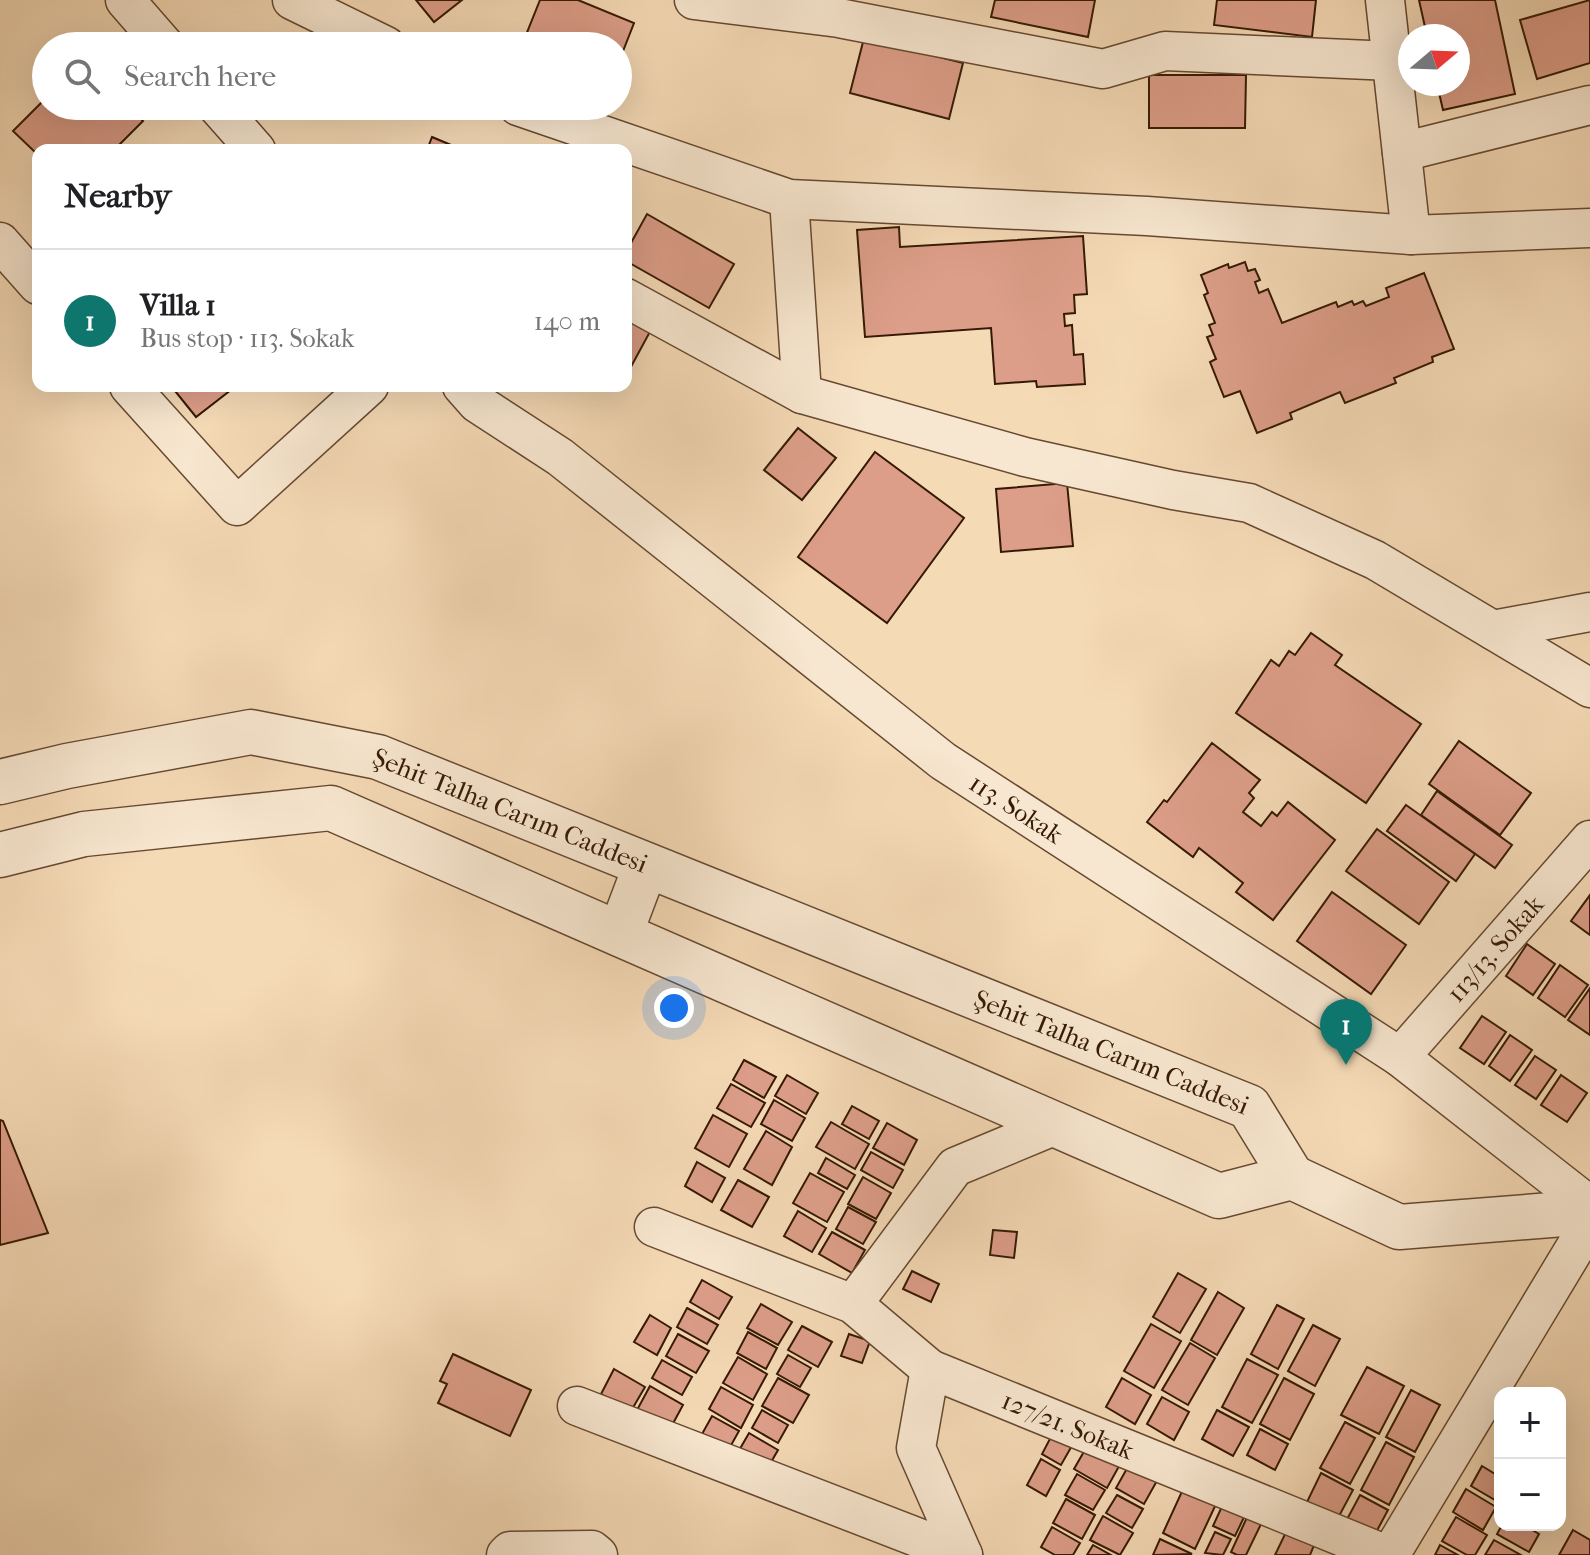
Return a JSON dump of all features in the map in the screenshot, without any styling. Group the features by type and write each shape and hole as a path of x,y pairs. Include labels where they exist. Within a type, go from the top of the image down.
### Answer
{"street":[{"path":"125,0 153,32"},
{"path":"292,0 357,32"},
{"path":"694,0 839,18 1103,69 1165,51 1392,61"},
{"path":"1385,0 1411,235"},
{"path":"1402,152 1590,105"},
{"path":"229,120 251,144"},
{"path":"559,120 629,144"},
{"path":"632,145 789,199 1147,216 1411,235 1590,228"},
{"path":"789,199 802,394"},
{"path":"0,242 32,277"},
{"path":"632,301 802,394 1025,457 1173,490 1249,503 1375,560 1590,688"},
{"path":"134,392 237,506 362,392"},
{"name":"113. Sokak","path":"467,392 477,403 560,457 943,761 1400,1057 1590,1206"},
{"path":"1493,630 1590,612"},
{"name":"Şehit Talha Carım Caddesi","path":"0,782 67,766 251,732 378,757 1249,1107 1292,1177"},
{"path":"0,855 84,834 331,808 1219,1196 1292,1177 1399,1227 1590,1212"},
{"name":"113/13. Sokak","path":"1400,1057 1590,840"},
{"path":"620,934 646,865"},
{"path":"853,1304 955,1167 1056,1125"},
{"name":"127/21. Sokak","path":"654,1227 853,1304 930,1369 1389,1555 1590,1223"},
{"path":"930,1369 916,1448 963,1555"},
{"path":"577,1406 963,1555"},
{"path":"506,1555 510,1551 592,1550 598,1555"}],"building":[{"path":"416,0 462,0 434,22"},
{"path":"540,0 578,0 634,23 630,32 527,32"},
{"path":"995,0 1095,0 1088,37 991,17"},
{"path":"1217,0 1316,0 1312,37 1214,25"},
{"path":"1419,0 1495,0 1515,94 1443,110 1440,96 1470,96 1470,24 1424,24"},
{"path":"1590,0 1590,63 1537,79 1520,20"},
{"path":"864,38 963,63 949,119 850,93"},
{"path":"1149,75 1246,75 1245,128 1149,128"},
{"path":"32,112 32,120 143,121 120,144 32,144 32,149 13,131"},
{"path":"432,137 449,144 429,144"},
{"path":"647,214 734,264 709,308 632,264 632,241"},
{"path":"899,227 900,247 1083,236 1087,294 1074,295 1075,313 1064,314 1065,326 1072,325 1074,355 1083,354 1085,384 1037,387 1036,381 995,384 991,328 865,337 857,230"},
{"path":"1245,262 1248,271 1255,269 1260,280 1255,282 1259,293 1268,289 1282,323 1336,302 1338,307 1352,301 1354,305 1363,301 1366,306 1389,297 1386,288 1424,273 1454,349 1432,357 1433,362 1394,378 1396,383 1345,403 1340,392 1290,413 1292,419 1257,433 1240,391 1224,397 1210,362 1216,359 1207,337 1213,335 1209,325 1215,323 1204,295 1208,293 1201,275 1228,264 1229,268"},
{"path":"632,317 652,328 632,365"},
{"path":"176,392 228,392 196,417"},
{"path":"798,428 836,458 802,500 764,470"},
{"path":"875,452 964,518 887,623 798,557"},
{"path":"1067,483 1073,546 1001,552 996,489"},
{"path":"1311,633 1342,655 1335,665 1421,724 1366,803 1236,713 1271,660 1279,666 1289,651 1295,655"},
{"path":"1459,741 1531,793 1500,835 1429,784"},
{"path":"1212,743 1260,780 1249,793 1254,798 1243,812 1261,826 1272,812 1277,816 1288,802 1335,840 1273,920 1236,892 1243,883 1199,848 1193,857 1147,822 1164,800 1167,802"},
{"path":"1437,791 1512,845 1495,868 1421,815"},
{"path":"1406,805 1475,854 1456,881 1387,831"},
{"path":"1377,829 1449,882 1419,924 1346,871"},
{"path":"1332,892 1406,945 1371,994 1297,941"},
{"path":"1590,895 1590,935 1571,921"},
{"path":"1527,944 1555,964 1533,995 1506,976"},
{"path":"1560,965 1588,985 1565,1017 1538,998"},
{"path":"1590,988 1590,1035 1568,1020"},
{"path":"1482,1016 1506,1032 1484,1064 1460,1048"},
{"path":"1510,1035 1532,1050 1510,1081 1489,1066"},
{"path":"1535,1056 1556,1070 1536,1099 1515,1085"},
{"path":"744,1060 776,1077 764,1098 733,1080"},
{"path":"787,1075 818,1093 806,1114 775,1096"},
{"path":"1561,1075 1587,1093 1567,1122 1541,1105"},
{"path":"731,1084 765,1103 751,1127 717,1108"},
{"path":"774,1100 805,1118 792,1141 761,1124"},
{"path":"852,1106 879,1121 869,1139 842,1124"},
{"path":"713,1115 747,1134 729,1167 695,1148"},
{"path":"0,1120 48,1233 0,1245"},
{"path":"831,1122 869,1144 855,1169 816,1147"},
{"path":"887,1123 917,1140 904,1165 873,1148"},
{"path":"766,1131 792,1147 772,1185 744,1169"},
{"path":"871,1152 903,1170 893,1188 861,1170"},
{"path":"826,1158 855,1175 847,1189 818,1173"},
{"path":"697,1162 725,1178 712,1202 685,1186"},
{"path":"810,1173 844,1192 827,1222 793,1203"},
{"path":"863,1177 891,1193 876,1219 848,1204"},
{"path":"738,1180 769,1197 752,1227 721,1210"},
{"path":"848,1207 876,1222 863,1244 836,1229"},
{"path":"798,1211 826,1228 812,1252 784,1236"},
{"path":"993,1230 1017,1232 1014,1258 990,1255"},
{"path":"832,1232 865,1250 852,1273 819,1254"},
{"path":"912,1271 939,1284 931,1302 903,1289"},
{"path":"1178,1273 1206,1289 1180,1333 1153,1317"},
{"path":"702,1280 732,1297 719,1319 690,1302"},
{"path":"1218,1292 1244,1308 1217,1355 1191,1340"},
{"path":"761,1304 792,1322 778,1345 747,1328"},
{"path":"1277,1305 1304,1319 1278,1369 1251,1354"},
{"path":"687,1308 718,1325 707,1344 677,1327"},
{"path":"650,1315 671,1328 657,1355 634,1342"},
{"path":"1151,1324 1181,1341 1154,1388 1124,1371"},
{"path":"1313,1325 1340,1339 1315,1386 1288,1371"},
{"path":"802,1326 832,1342 818,1367 788,1350"},
{"path":"748,1332 777,1348 766,1369 737,1353"},
{"path":"678,1334 709,1351 696,1373 666,1356"},
{"path":"849,1334 870,1341 862,1363 841,1356"},
{"path":"1190,1343 1215,1358 1188,1405 1162,1390"},
{"path":"453,1354 531,1390 510,1436 438,1403 447,1384 440,1381"},
{"path":"788,1355 811,1368 800,1387 777,1374"},
{"path":"738,1357 767,1374 753,1400 723,1383"},
{"path":"1247,1359 1278,1375 1252,1423 1222,1407"},
{"path":"662,1360 692,1377 682,1395 652,1378"},
{"path":"1367,1367 1404,1386 1379,1434 1341,1415"},
{"path":"614,1369 645,1387 631,1411 601,1394"},
{"path":"778,1378 809,1395 793,1423 762,1406"},
{"path":"1122,1378 1151,1395 1135,1424 1106,1407"},
{"path":"1284,1378 1314,1394 1290,1440 1260,1424"},
{"path":"650,1386 683,1405 670,1429 637,1410"},
{"path":"721,1387 753,1405 741,1428 709,1409"},
{"path":"1411,1390 1440,1405 1415,1452 1386,1437"},
{"path":"1162,1397 1189,1412 1174,1440 1147,1424"},
{"path":"762,1410 788,1425 778,1443 752,1428"},
{"path":"1217,1410 1249,1427 1233,1456 1202,1439"},
{"path":"712,1416 739,1431 724,1458 697,1443"},
{"path":"1345,1422 1375,1438 1350,1484 1320,1468"},
{"path":"1260,1429 1288,1444 1275,1470 1247,1455"},
{"path":"749,1433 778,1450 766,1471 737,1454"},
{"path":"1053,1433 1073,1444 1061,1465 1042,1454"},
{"path":"1090,1441 1123,1459 1107,1488 1074,1469"},
{"path":"1386,1442 1414,1457 1389,1505 1361,1490"},
{"path":"1041,1459 1060,1470 1046,1496 1027,1485"},
{"path":"1130,1463 1158,1479 1144,1504 1116,1488"},
{"path":"1482,1466 1494,1473 1494,1499 1471,1486"},
{"path":"1321,1473 1353,1490 1338,1518 1307,1502"},
{"path":"1077,1474 1105,1490 1093,1510 1065,1495"},
{"path":"1184,1487 1217,1502 1195,1549 1163,1533"},
{"path":"1466,1489 1494,1506 1483,1530 1453,1512"},
{"path":"1117,1495 1143,1509 1132,1528 1106,1513"},
{"path":"1360,1495 1388,1510 1373,1538 1345,1523"},
{"path":"1066,1499 1095,1515 1082,1539 1053,1523"},
{"path":"1224,1502 1246,1513 1235,1536 1213,1526"},
{"path":"1249,1513 1263,1520 1246,1555 1237,1555 1231,1552"},
{"path":"1103,1516 1133,1533 1120,1555 1090,1540"},
{"path":"1456,1517 1487,1535 1475,1555 1467,1555 1442,1541"},
{"path":"1052,1527 1080,1543 1073,1555 1055,1555 1041,1547"},
{"path":"1287,1530 1315,1543 1310,1555 1275,1555"},
{"path":"1573,1530 1590,1540 1590,1555 1559,1555"},
{"path":"1499,1531 1534,1531 1539,1534 1529,1552 1497,1534"},
{"path":"1215,1532 1231,1539 1223,1555 1205,1553"},
{"path":"1160,1539 1192,1554 1153,1555"},
{"path":"1494,1540 1521,1555 1485,1555"},
{"path":"1093,1545 1111,1555 1087,1555"},
{"path":"1440,1545 1458,1555 1435,1555"}],"place":[{"name":"Villa 1","path":"1346,1065"}]}
